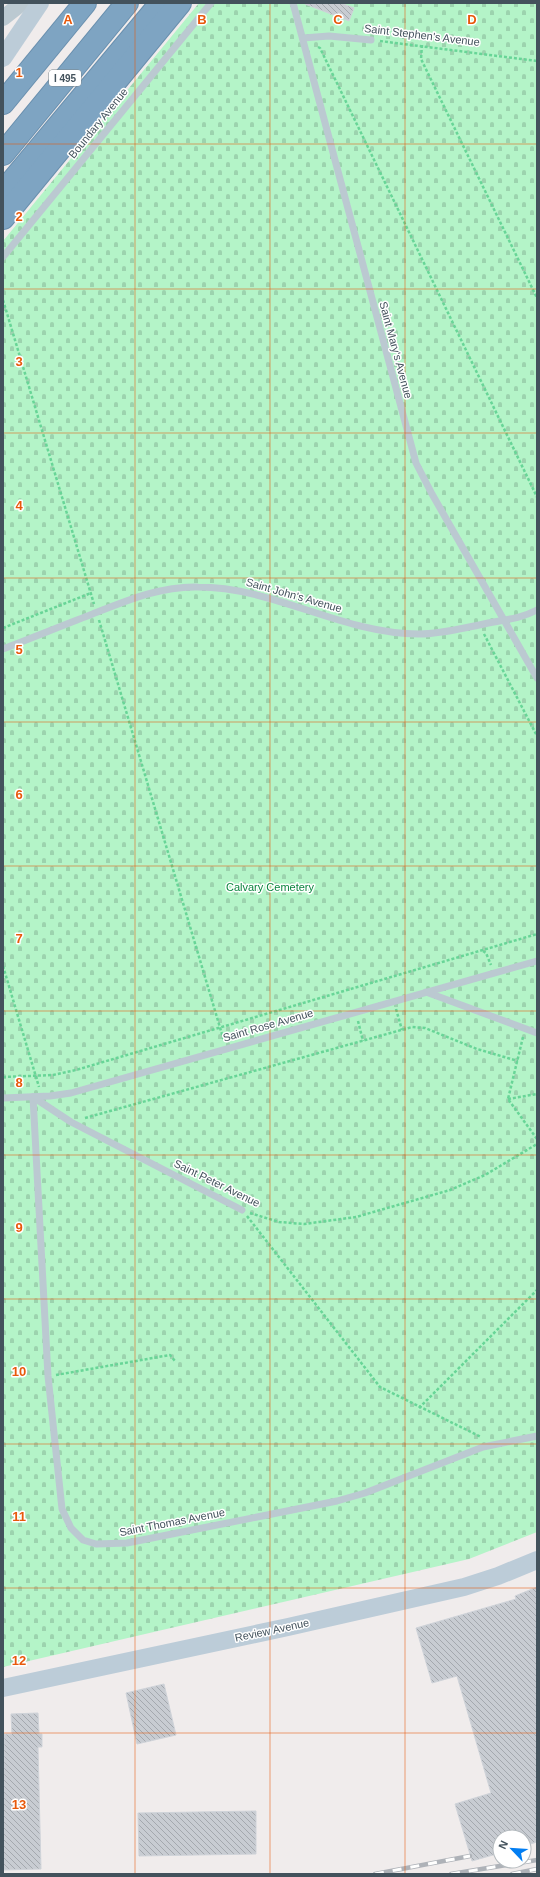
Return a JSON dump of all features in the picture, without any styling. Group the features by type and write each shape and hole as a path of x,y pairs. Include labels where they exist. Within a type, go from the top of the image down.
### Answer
{"highway":[{"name":"I 495","path":"3,103 85,3"},
{"name":"I 495","path":"3,154 127,3"},
{"path":"3,192 161,3"},
{"path":"3,218 180,3"}],"main road":[{"path":"3,58 40,3"},
{"name":"Review Avenue","path":"3,1688 288,1627 464,1587 498,1576 537,1560"}],"street":[{"path":"3,18 22,3"}],"lane":[{"name":"Boundary Avenue","path":"3,257 211,3"},
{"name":"Saint Mary's Avenue","path":"293,3 304,38 414,456 432,494 537,678"},
{"name":"Saint Stephen's Avenue","path":"304,38 329,36 371,40"},
{"name":"Saint John's Avenue","path":"3,649 142,595 169,588 215,587 265,596 348,622 388,631 431,634 444,633 480,624 519,618 537,610"},
{"name":"Saint Rose Avenue","path":"3,1098 42,1097 70,1092 537,961"},
{"path":"426,992 525,1029 537,1032"},
{"name":"Saint Peter Avenue","path":"33,1097 71,1122 242,1210"},
{"name":"Saint Thomas Avenue","path":"33,1097 48,1376 62,1509 67,1522 74,1532 83,1540 96,1544 115,1544 143,1540 337,1501 365,1493 483,1447 537,1436"}],"path":[{"path":"304,38 320,48 537,497"},
{"name":"Saint Stephen's Avenue","path":"371,40 422,45 537,61"},
{"path":"422,45 421,59 537,298"},
{"path":"3,300 221,1028"},
{"path":"3,628 91,593"},
{"path":"480,624 537,736"},
{"path":"3,1077 36,1077 76,1070 537,934"},
{"path":"483,950 486,953 493,973"},
{"path":"3,966 42,1097"},
{"path":"394,1001 402,1030"},
{"path":"356,1012 364,1041"},
{"path":"71,1122 412,1027 425,1028 477,1049 518,1061"},
{"path":"508,1099 525,1029"},
{"path":"508,1099 537,1094"},
{"path":"508,1099 537,1139"},
{"name":"Saint Peter Avenue","path":"242,1210 266,1219 291,1224 319,1223 356,1217 450,1190 485,1175 537,1144"},
{"path":"242,1210 380,1387 495,1444"},
{"path":"420,1408 537,1290"},
{"path":"48,1376 170,1355 175,1361"}],"green space":[{"name":"Calvary Cemetery","path":"199,3 537,3 537,1532 469,1559 3,1667 3,241"}],"building":[{"path":"341,3 354,8 349,21 305,4"},
{"path":"537,1587 537,1842 532,1844 532,1829 492,1829 492,1855 472,1861 455,1804 491,1793 457,1676 432,1683 416,1628 516,1599 515,1596"},
{"path":"164,1684 176,1735 137,1744 126,1693"},
{"path":"38,1713 39,1734 42,1734 42,1747 38,1747 41,1869 3,1870 4,1734 12,1734 11,1714"},
{"path":"256,1811 256,1854 139,1856 138,1813"}],"railway":[{"path":"375,1874 470,1856"},
{"path":"451,1874 537,1860"},
{"path":"512,1874 537,1869"}]}
